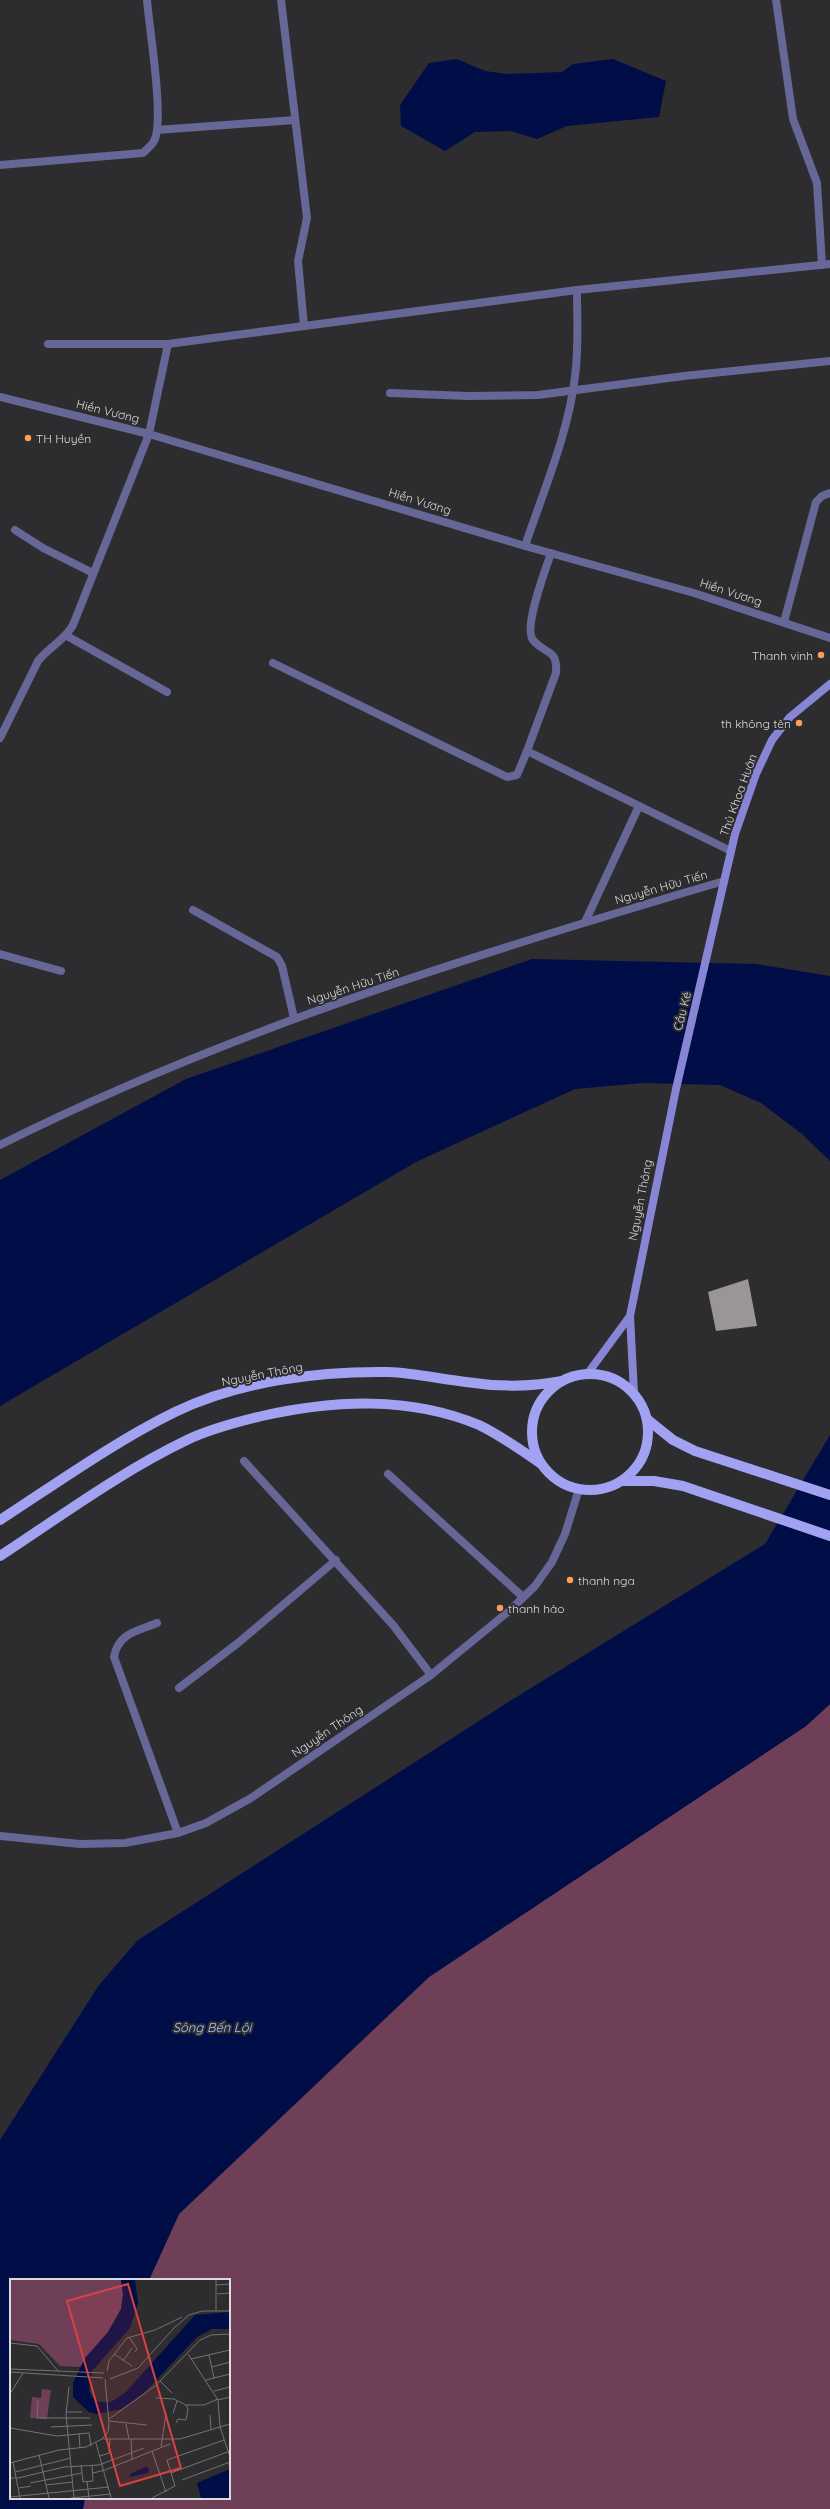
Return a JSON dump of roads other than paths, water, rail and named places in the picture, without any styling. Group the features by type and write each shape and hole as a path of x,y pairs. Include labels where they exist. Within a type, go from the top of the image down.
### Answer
{"main road":[{"name":"Thủ Khoa Huân","path":"712,939 731,850 756,774 772,740 790,717 830,684"},
{"name":"Cầu Ké","path":"676,1090 712,939"},
{"name":"Nguyễn Thông","path":"634,1393 630,1316 676,1090"},
{"name":"Nguyễn Thông","path":"588,1373 630,1316"},
{"name":"Nguyễn Thông","path":"0,1520 132,1434 177,1411 231,1391 292,1379 346,1373 389,1372 504,1385 533,1386 562,1380"},
{"path":"588,1373 612,1378 634,1393 643,1406 648,1420 649,1435 645,1454 634,1472 623,1481 603,1489 579,1489 564,1484 550,1475 540,1463 534,1448 531,1432 533,1417 539,1402 549,1390 562,1380 588,1373"},
{"path":"0,1556 149,1459 189,1439 239,1422 296,1409 358,1403 405,1405 443,1413 479,1426 540,1463"},
{"path":"648,1420 673,1440 695,1451 830,1495"},
{"path":"623,1481 654,1481 683,1486 830,1536"}],"street":[{"path":"0,165 143,152 154,141 157,130 158,107 147,0"},
{"path":"281,0 306,218 298,261 304,326"},
{"path":"48,344 168,344 577,290 826,264 817,183 793,119 776,0"},
{"path":"157,130 295,120"},
{"path":"525,546 561,438 573,391 576,375 577,290"},
{"path":"0,738 38,661 46,650 67,636 148,434 168,344"},
{"path":"390,393 517,396 573,391 684,376 830,361"},
{"name":"Hiền Vương","path":"0,397 148,434 525,546 694,593 830,638"},
{"path":"784,622 816,502 822,496 830,493"},
{"path":"16,530 43,548 93,573"},
{"path":"273,663 507,777 517,775 556,673 557,663 553,654 533,640 531,632 532,618 551,553"},
{"path":"67,636 167,692"},
{"path":"527,751 731,850"},
{"path":"585,922 639,806"},
{"name":"Nguyễn Hữu Tiến","path":"0,1145 136,1081 294,1018 585,922 724,881"},
{"path":"193,910 277,957 282,966 294,1018"},
{"path":"0,954 61,971"},
{"path":"244,1461 336,1560 393,1625 431,1676"},
{"path":"388,1474 523,1597"},
{"name":"Nguyễn Thông","path":"0,1836 80,1844 125,1842 178,1833 206,1823 251,1798 431,1676 535,1586 552,1562 565,1534 579,1489"},
{"path":"178,1688 238,1643 336,1560"},
{"path":"157,1623 123,1637 116,1647 114,1657 178,1833"}],"water":[{"path":"457,59 485,71 507,74 562,72 573,64 613,59 666,81 659,117 567,126 537,139 511,131 475,132 445,151 401,126 400,105 429,63"},
{"path":"532,959 756,964 830,976 830,1161 802,1134 761,1103 720,1085 643,1083 575,1089 416,1162 0,1406 0,1180 186,1079"},
{"name":"Sông Bến Lội","path":"830,1435 830,1704 806,1726 429,1977 179,2214 149,2279 10,2279 10,2499 85,2499 83,2509 0,2509 0,2140 99,1985 138,1940 510,1701 765,1544"}],"place":[{"name":"TH Huyền","path":"28,438"},
{"name":"Thanh vinh","path":"821,655"},
{"name":"th không tên","path":"799,723"},
{"name":"thanh nga","path":"570,1580"},
{"name":"thanh hảo","path":"500,1608"}]}
